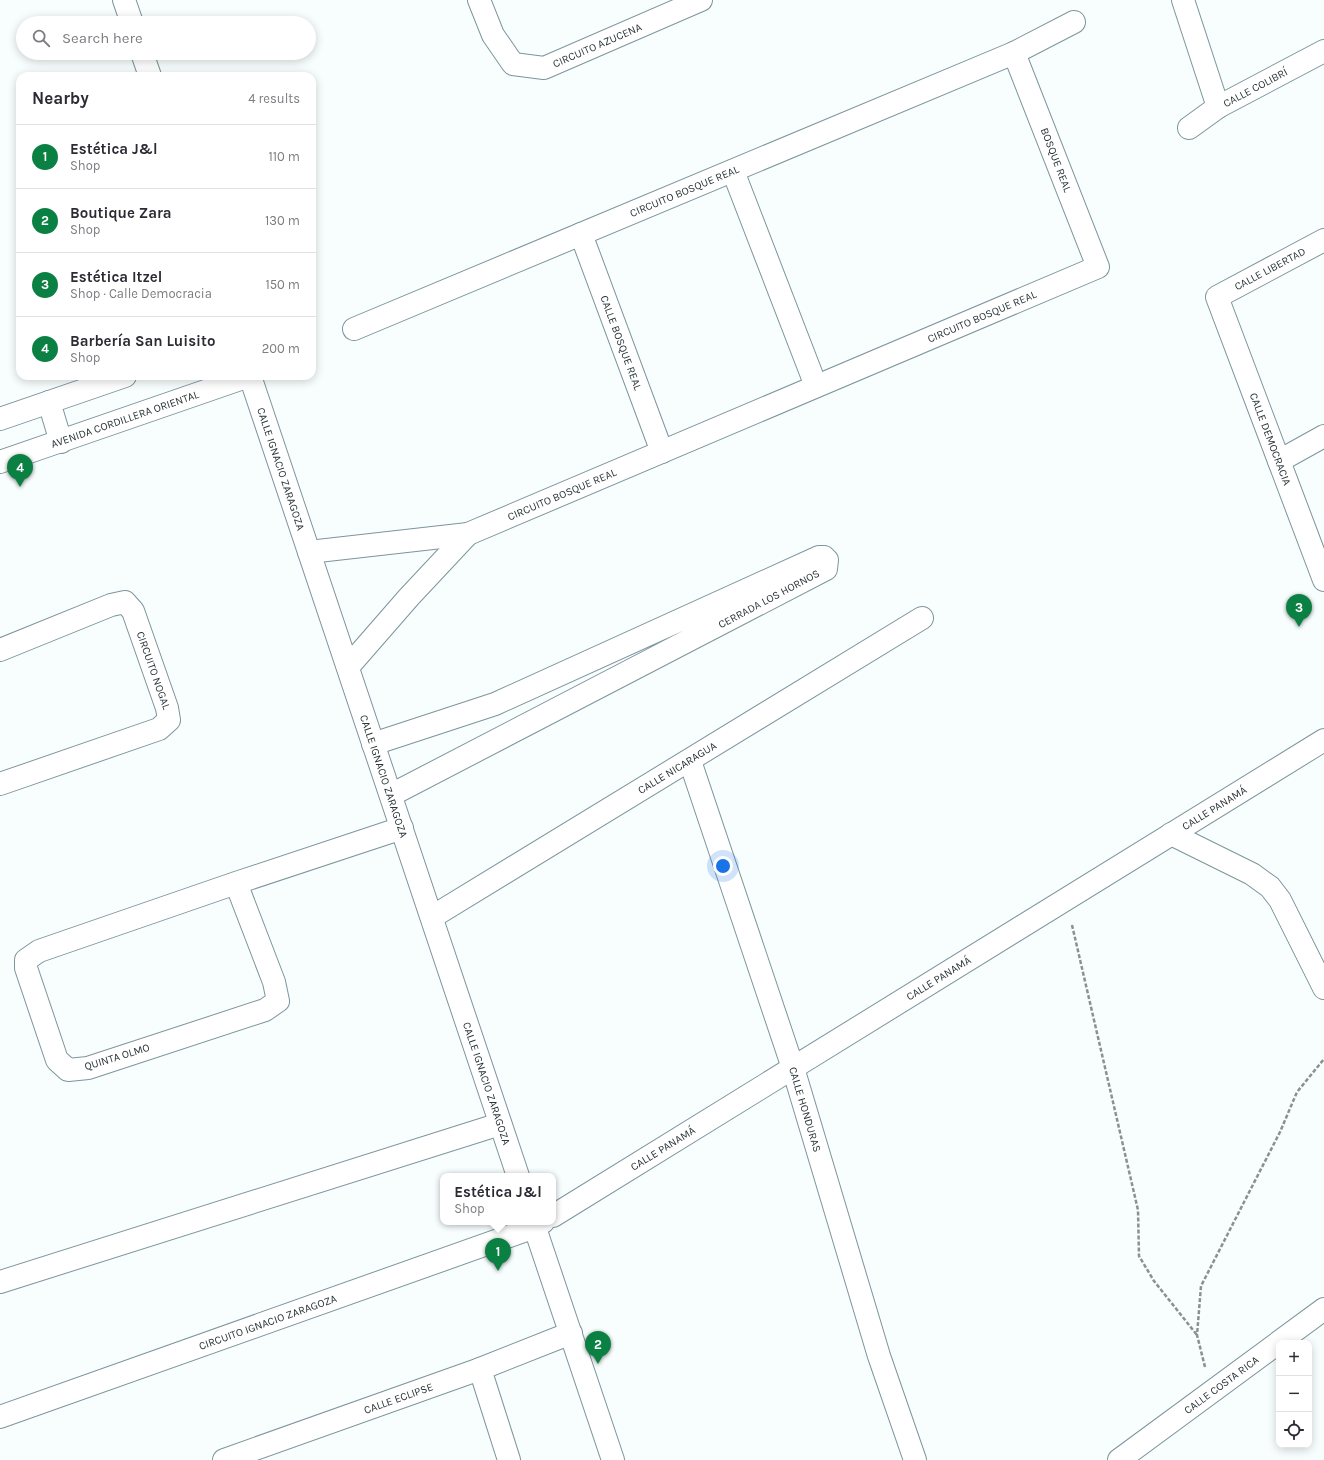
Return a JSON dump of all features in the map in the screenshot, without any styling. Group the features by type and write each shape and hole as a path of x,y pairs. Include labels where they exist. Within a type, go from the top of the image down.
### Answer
{"street":[{"path":"124,0 130,16"},
{"name":"CIRCUITO AZUCENA","path":"479,0 493,35 514,64 544,68 701,0"},
{"path":"1183,0 1218,107"},
{"name":"CIRCUITO BOSQUE REAL","path":"354,329 1014,53 1074,22"},
{"name":"CALLE COLIBRÍ","path":"1189,128 1218,107 1324,51"},
{"name":"BOSQUE REAL","path":"1014,53 1098,267"},
{"path":"144,60 149,72"},
{"path":"733,171 816,386"},
{"name":"CALLE BOSQUE REAL","path":"581,234 662,452"},
{"name":"CALLE LIBERTAD","path":"1217,297 1324,240"},
{"name":"CIRCUITO BOSQUE REAL","path":"309,552 468,534 1098,267"},
{"name":"CALLE DEMOCRACIA","path":"1217,297 1324,580"},
{"path":"0,419 113,380"},
{"name":"AVENIDA CORDILLERA ORIENTAL","path":"0,462 239,380"},
{"name":"CALLE IGNACIO ZARAGOZA","path":"251,380 517,1173"},
{"path":"49,402 61,442"},
{"path":"1279,461 1324,436"},
{"name":"CIRCUITO BOSQUE REAL","path":"348,667 409,597 468,534"},
{"name":"CERRADA LOS HORNOS","path":"373,744 495,704 819,557 827,560 826,569 390,795"},
{"name":"CIRCUITO NOGAL","path":"0,650 111,604 125,602 133,611 167,708 169,720 159,729 0,784"},
{"name":"CALLE NICARAGUA","path":"432,917 690,761 922,618"},
{"path":"495,704 508,735"},
{"name":"CALLE PANAMÁ","path":"556,1213 1324,740"},
{"name":"CALLE HONDURAS","path":"690,761 793,1068 879,1356 915,1460"},
{"name":"QUINTA OLMO","path":"236,883 274,982 278,1001 265,1010 88,1068 68,1070 57,1060 26,968 26,960 39,951 236,883 402,828"},
{"path":"1171,834 1252,874 1270,886 1280,900 1324,988"},
{"path":"0,1282 500,1124"},
{"name":"CIRCUITO IGNACIO ZARAGOZA","path":"0,1417 533,1225"},
{"path":"542,1225 571,1333 613,1460"},
{"name":"CALLE COSTA RICA","path":"1119,1460 1324,1309"},
{"name":"CALLE ECLIPSE","path":"224,1460 480,1369 571,1333"},
{"path":"480,1369 509,1460"}],"path":[{"path":"1066,900 1138,1210 1139,1256 1154,1281 1197,1335"},
{"path":"1211,1392 1197,1335 1201,1286 1280,1132 1297,1092 1324,1059"}],"place":[{"name":"Barbería San Luisito","path":"20,487"},
{"name":"Estética Itzel","path":"1299,627"},
{"name":"Estética J&l","path":"498,1271"},
{"name":"Boutique Zara","path":"598,1364"}]}
